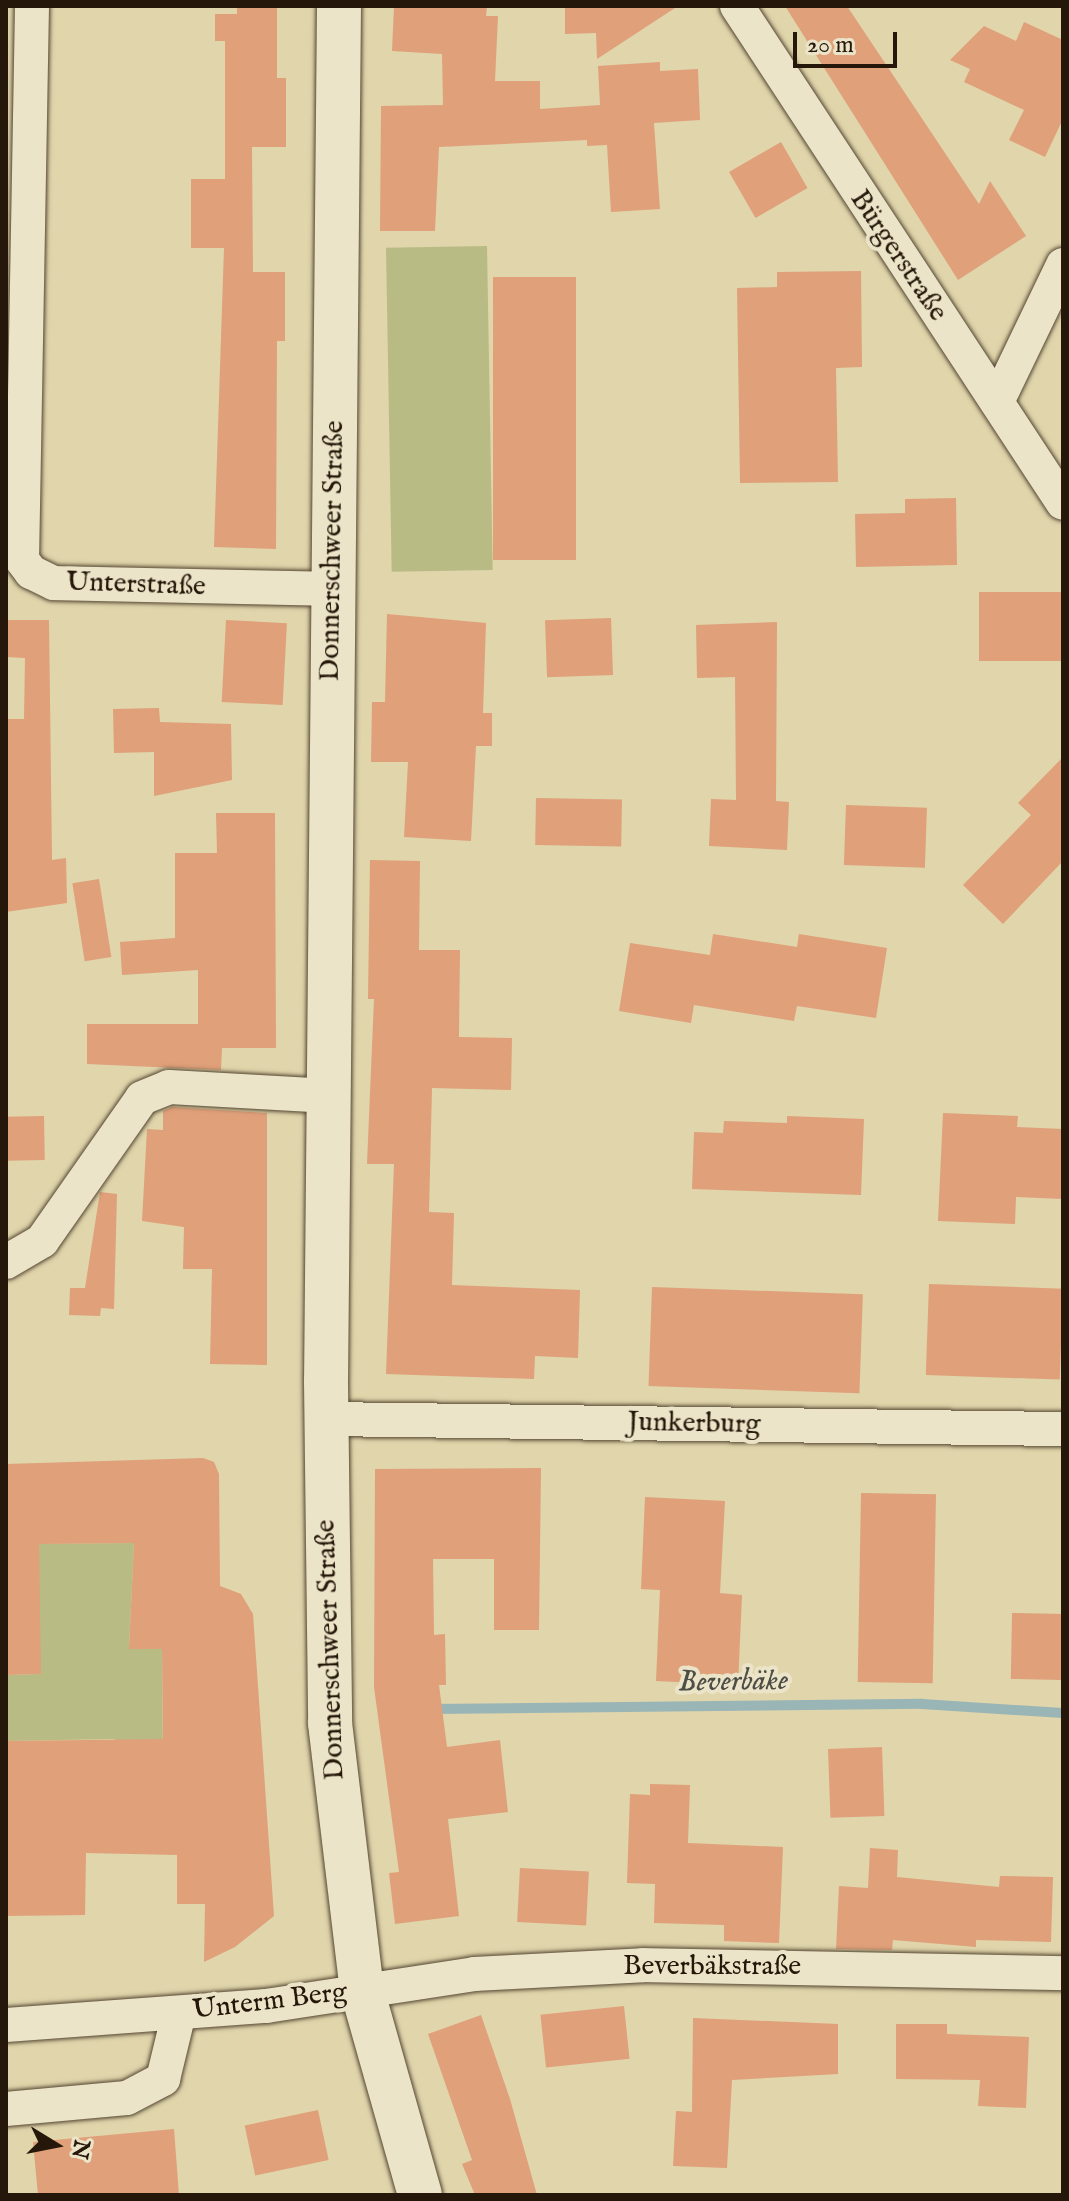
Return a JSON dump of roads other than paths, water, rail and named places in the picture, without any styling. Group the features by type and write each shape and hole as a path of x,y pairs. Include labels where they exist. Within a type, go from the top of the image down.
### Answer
{"main road":[{"name":"Donnerschweer Straße","path":"339,6 326,1419 330,1723 362,1990 420,2195"}],"street":[{"name":"Unterstraße","path":"32,6 22,560 54,583 333,589"},
{"name":"Bürgerstraße","path":"737,6 1063,503"},
{"path":"997,402 1063,265"},
{"path":"6,1262 42,1241 142,1098 169,1087 331,1096"},
{"name":"Junkerburg","path":"326,1419 1063,1429"},
{"name":"Beverbäkstraße","path":"362,1990 474,1974 643,1965 1063,1973"},
{"name":"Unterm Berg","path":"6,2025 179,2013 362,1990"},
{"name":"Unterm Berg","path":"6,2109 127,2098 163,2079 179,2013"}],"waterway":[{"name":"Beverbäke","path":"429,1709 922,1704 1063,1713"}]}
